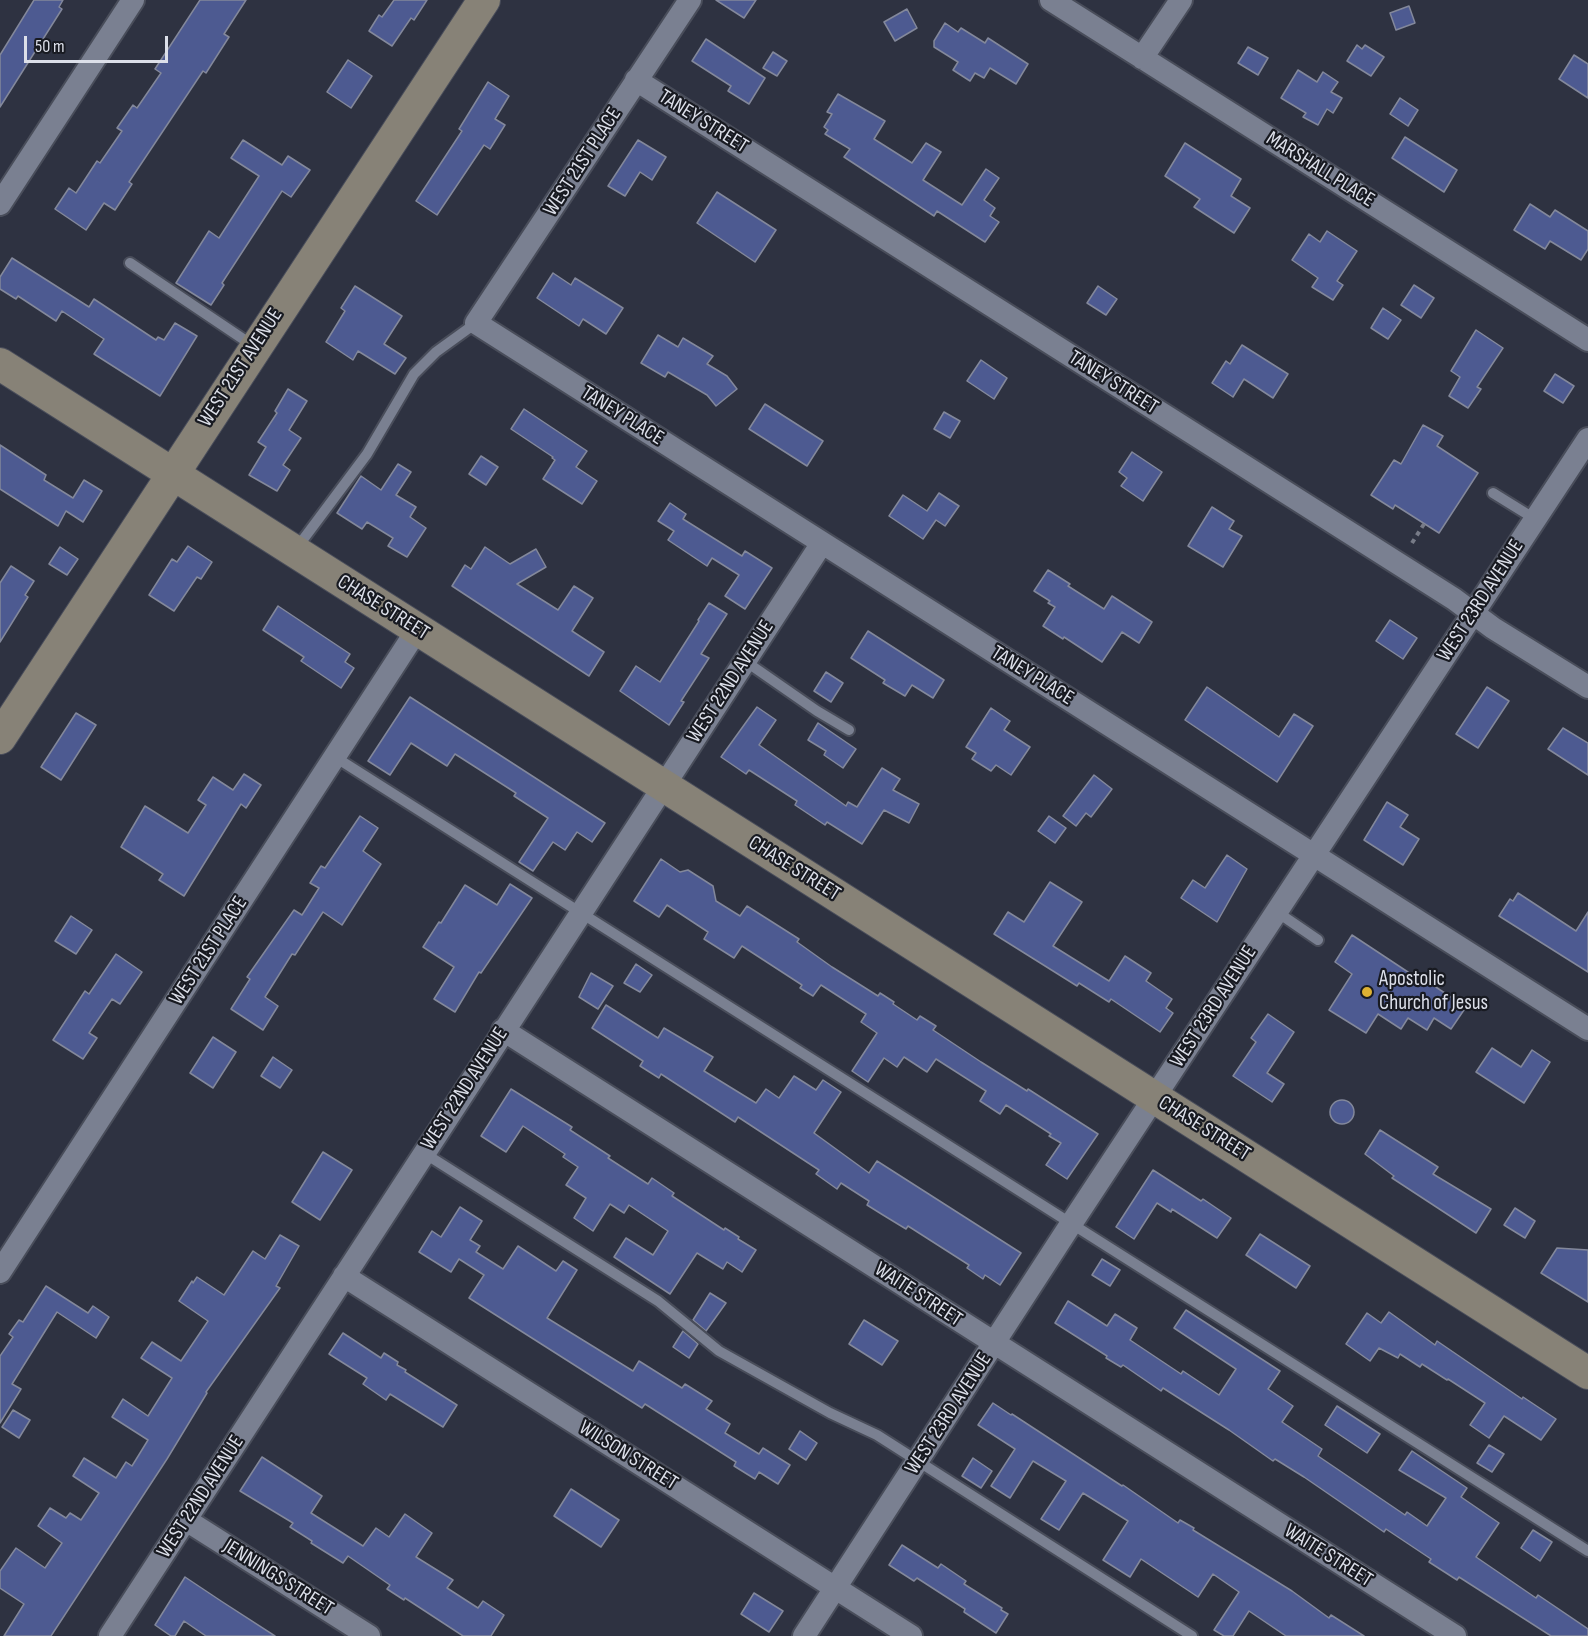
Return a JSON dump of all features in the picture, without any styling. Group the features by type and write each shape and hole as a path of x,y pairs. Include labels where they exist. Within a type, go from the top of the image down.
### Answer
{"street":[{"path":"0,204 134,0"},
{"name":"WEST 21ST AVENUE","path":"0,738 484,0"},
{"name":"WEST 21ST PLACE","path":"476,323 690,0"},
{"name":"MARSHALL PLACE","path":"1052,0 1588,340"},
{"path":"1143,58 1181,0"},
{"name":"TANEY STREET","path":"636,80 1454,599 1588,687"},
{"name":"TANEY PLACE","path":"476,323 1588,1029"},
{"name":"CHASE STREET","path":"0,364 1588,1373"},
{"name":"WEST 23RD AVENUE","path":"804,1636 1071,1224 1588,439"},
{"name":"WEST 22ND AVENUE","path":"110,1636 822,543"},
{"name":"WEST 21ST PLACE","path":"0,1272 417,630"},
{"name":"WAITE STREET","path":"503,1030 1455,1636"},
{"name":"WILSON STREET","path":"344,1276 911,1636"},
{"name":"JENNINGS STREET","path":"186,1520 369,1636"}],"lane":[{"path":"130,263 255,347"},
{"path":"294,552 367,454 414,374 436,352 476,323"},
{"path":"1493,493 1535,519"},
{"path":"744,661 849,730"},
{"path":"335,757 1588,1551"},
{"path":"1277,912 1318,940"},
{"path":"424,1153 658,1301 719,1351 830,1413 877,1435 1192,1636"}],"path":[{"path":"1412,543 1424,524"}],"building":[{"path":"34,0 63,0 59,7 62,9 0,107 0,55"},
{"path":"200,0 246,0 224,34 229,37 206,73 203,71 129,182 132,184 115,210 104,203 86,230 55,209 69,188 76,193 97,161 100,163 122,131 117,128 133,105 137,108 161,73 155,69"},
{"path":"394,0 427,0 414,20 411,18 392,46 369,31 379,15 382,17"},
{"path":"716,0 756,0 744,18"},
{"path":"1409,6 1415,23 1396,30 1390,13"},
{"path":"907,9 917,28 895,41 884,22"},
{"path":"945,23 958,32 961,28 985,43 988,38 1028,64 1016,84 990,68 984,78 975,73 970,81 953,70 958,62 934,47 934,41"},
{"path":"706,39 765,78 749,104 728,91 731,86 692,61"},
{"path":"1357,45 1362,49 1365,45 1384,57 1371,76 1347,61"},
{"path":"1248,47 1268,58 1258,75 1238,63"},
{"path":"773,52 787,61 777,76 763,68"},
{"path":"1574,55 1588,64 1588,98 1559,79"},
{"path":"348,60 372,76 351,108 327,92"},
{"path":"1298,70 1317,82 1323,72 1338,82 1331,92 1342,98 1333,113 1327,109 1318,125 1303,117 1306,113 1281,98"},
{"path":"488,82 509,96 495,119 505,125 490,149 484,145 437,215 416,201 462,131 459,129"},
{"path":"838,94 885,121 874,139 912,163 926,143 941,152 923,180 962,205 986,169 999,178 984,200 995,208 990,216 999,222 985,242 937,211 934,216 844,157 850,149 825,134 828,130 824,127 832,114 827,112"},
{"path":"1400,98 1418,110 1408,126 1390,114"},
{"path":"1405,137 1457,170 1444,192 1392,158"},
{"path":"243,140 282,165 288,156 310,170 291,197 282,191 222,283 224,285 211,305 176,283 209,231 219,238 259,176 231,158"},
{"path":"638,140 666,157 652,180 640,172 625,196 608,186"},
{"path":"1185,143 1241,179 1231,196 1250,208 1234,233 1194,207 1200,199 1165,176"},
{"path":"717,192 776,230 755,262 697,223"},
{"path":"1530,204 1550,217 1555,210 1588,231 1588,249 1581,260 1550,241 1545,249 1514,230"},
{"path":"1327,231 1357,251 1337,281 1343,285 1333,300 1312,287 1318,278 1292,260 1309,234 1320,242"},
{"path":"12,258 89,307 94,299 156,340 158,337 164,340 175,323 197,336 160,396 94,354 104,339 62,311 56,321 18,296 16,299 0,289 0,277"},
{"path":"553,273 571,285 575,278 623,308 606,334 583,319 579,326 537,298"},
{"path":"1414,285 1434,298 1421,318 1401,305"},
{"path":"355,286 402,316 384,344 406,358 395,374 358,351 353,360 326,342 345,311 341,308"},
{"path":"1098,286 1117,299 1106,315 1087,303"},
{"path":"1383,308 1401,320 1388,339 1371,328"},
{"path":"1476,330 1503,348 1477,387 1481,389 1468,408 1449,396 1460,377 1451,371"},
{"path":"658,335 678,347 683,338 713,356 707,364 727,376 737,389 716,406 707,395 668,372 665,377 641,363"},
{"path":"1242,345 1288,374 1273,398 1244,379 1233,397 1212,383 1226,361 1230,364"},
{"path":"981,360 1007,378 994,399 967,381"},
{"path":"1555,374 1574,386 1563,403 1544,391"},
{"path":"288,389 307,401 289,430 301,438 283,465 290,470 277,491 249,475 266,447 258,442 277,413 275,411"},
{"path":"765,404 823,441 807,466 749,429"},
{"path":"524,409 587,451 576,467 597,481 582,504 543,479 555,460 553,457 511,429"},
{"path":"944,412 960,421 950,438 934,429"},
{"path":"1423,425 1443,436 1437,446 1478,473 1439,533 1395,505 1393,509 1371,495 1394,460 1401,464"},
{"path":"0,445 46,475 44,480 73,498 84,480 102,491 83,522 66,511 58,526 0,489"},
{"path":"1132,452 1162,472 1143,501 1121,486 1127,478 1119,472"},
{"path":"481,456 498,467 486,485 469,474"},
{"path":"398,464 411,472 396,495 416,507 410,517 426,528 407,557 388,546 393,538 367,522 362,529 337,513 361,476 381,490"},
{"path":"939,493 959,506 945,526 936,520 923,539 889,516 903,495 927,511"},
{"path":"670,503 686,514 683,519 742,556 745,551 772,568 745,609 725,596 739,575 712,558 707,566 668,540 674,531 658,521"},
{"path":"1212,507 1234,521 1229,529 1242,536 1223,567 1188,546"},
{"path":"188,546 212,562 201,579 197,577 174,611 149,595 172,559 177,562"},
{"path":"60,547 78,559 67,575 49,564"},
{"path":"485,547 510,564 536,549 546,567 517,584 558,610 574,586 593,598 572,631 604,652 589,676 452,586 465,565 471,569"},
{"path":"11,566 34,581 25,595 28,597 0,642 0,583"},
{"path":"1048,570 1104,609 1112,596 1152,622 1139,643 1122,632 1102,662 1043,626 1055,607 1034,591"},
{"path":"709,603 727,614 701,654 709,658 681,701 684,702 669,725 620,691 636,666 660,682"},
{"path":"278,606 350,654 345,662 354,668 341,688 301,661 304,657 263,630"},
{"path":"1390,620 1417,638 1403,659 1376,641"},
{"path":"868,631 944,680 933,698 912,685 905,696 883,683 885,680 851,658"},
{"path":"826,672 843,683 831,702 814,691"},
{"path":"1207,687 1279,737 1294,714 1313,726 1277,782 1185,720"},
{"path":"1487,687 1509,701 1478,748 1456,734"},
{"path":"410,697 605,823 592,842 577,832 565,850 553,842 533,871 519,862 548,818 514,796 516,793 455,754 447,766 411,743 390,775 368,761"},
{"path":"757,707 776,720 759,745 846,806 848,802 857,807 882,768 900,779 893,790 919,804 909,823 884,810 862,844 827,822 825,825 795,805 797,801 749,770 746,774 721,757"},
{"path":"991,708 1010,721 1004,730 1030,747 1011,775 996,765 991,771 972,759 976,753 966,747"},
{"path":"76,713 96,725 61,780 41,767"},
{"path":"818,723 856,749 843,768 824,755 826,751 808,740"},
{"path":"1563,728 1588,743 1588,775 1548,749"},
{"path":"244,774 261,785 246,808 241,804 184,896 159,880 163,874 121,847 145,806 188,833 206,805 198,800 213,777 233,790"},
{"path":"1094,775 1112,789 1091,817 1086,813 1076,826 1063,816"},
{"path":"1387,802 1408,815 1400,827 1419,839 1403,865 1364,840"},
{"path":"360,816 378,828 363,851 381,864 342,925 323,912 295,955 292,954 265,997 278,1006 263,1030 231,1009 250,979 247,977 294,910 302,915 319,888 310,883 321,866 325,868"},
{"path":"1049,816 1066,828 1055,843 1038,831"},
{"path":"1227,855 1247,869 1217,922 1181,898 1193,880 1205,888"},
{"path":"661,859 680,872 688,870 713,886 716,901 740,916 747,906 799,939 797,942 832,967 878,996 880,993 917,1020 920,1016 936,1026 933,1030 1098,1134 1067,1179 1046,1165 1061,1143 1006,1105 1000,1114 980,1101 986,1091 936,1059 927,1072 904,1057 897,1067 884,1058 868,1082 852,1071 877,1033 861,1022 866,1014 821,985 813,996 800,988 802,985 742,946 734,958 704,939 708,932 667,905 659,917 634,901"},
{"path":"1050,882 1082,902 1053,946 1109,981 1125,956 1151,973 1146,981 1172,999 1166,1008 1173,1013 1160,1032 1111,999 1109,1002 1079,983 1077,986 994,934 1008,912 1024,922"},
{"path":"510,884 532,898 481,973 479,972 455,1012 434,999 454,967 423,947 465,885 497,905"},
{"path":"1518,893 1576,931 1588,912 1588,972 1499,916 1510,899 1513,901"},
{"path":"71,916 92,930 76,954 55,941"},
{"path":"1352,935 1466,1007 1451,1029 1434,1018 1427,1030 1408,1018 1401,1029 1378,1014 1366,1033 1329,1010 1352,974 1335,962"},
{"path":"116,954 142,972 120,1004 112,999 89,1033 97,1038 83,1059 53,1040 85,991 89,994"},
{"path":"636,964 652,975 640,992 624,983"},
{"path":"591,973 613,986 598,1009 579,997"},
{"path":"606,1005 658,1038 664,1028 713,1057 704,1071 756,1103 766,1089 779,1098 794,1076 816,1090 823,1080 841,1092 814,1133 869,1173 877,1161 1021,1253 1000,1285 985,1275 983,1279 967,1268 969,1265 908,1226 906,1229 867,1205 869,1201 841,1183 837,1189 816,1174 819,1170 738,1117 735,1122 661,1074 659,1078 640,1066 643,1061 592,1028"},
{"path":"1268,1014 1294,1032 1267,1073 1284,1084 1272,1102 1233,1076 1256,1042 1251,1038"},
{"path":"213,1037 236,1052 213,1088 190,1073"},
{"path":"1492,1048 1521,1067 1532,1050 1550,1062 1524,1103 1476,1072"},
{"path":"273,1057 292,1070 280,1088 261,1076"},
{"path":"511,1089 572,1127 570,1130 610,1156 608,1158 648,1184 652,1178 674,1193 672,1196 756,1250 742,1272 727,1262 723,1269 697,1253 670,1294 614,1257 626,1238 653,1255 668,1231 629,1205 624,1213 610,1204 593,1231 574,1218 586,1198 566,1185 578,1167 563,1157 565,1154 523,1126 506,1152 481,1136"},
{"path":"1342,1100 1351,1103 1354,1112 1351,1121 1342,1124 1333,1121 1330,1112 1333,1103"},
{"path":"1380,1130 1438,1167 1433,1174 1491,1209 1476,1233 1392,1178 1394,1176 1365,1154"},
{"path":"323,1152 352,1170 320,1220 292,1202"},
{"path":"1153,1170 1231,1218 1217,1238 1172,1209 1171,1212 1157,1203 1134,1239 1116,1227"},
{"path":"460,1207 482,1221 470,1240 480,1246 476,1252 503,1269 518,1246 556,1271 563,1261 577,1270 547,1318 633,1371 639,1361 682,1388 685,1384 712,1401 706,1409 730,1424 725,1433 759,1454 763,1448 790,1465 778,1484 759,1472 755,1479 734,1466 736,1462 645,1404 642,1408 469,1298 484,1275 459,1259 451,1272 419,1252 432,1231 441,1237"},
{"path":"1515,1208 1535,1221 1525,1238 1504,1225"},
{"path":"1260,1234 1310,1266 1296,1288 1246,1255"},
{"path":"280,1235 299,1246 276,1286 280,1288 206,1392 167,1459 51,1636 4,1636 24,1604 0,1588 0,1571 16,1548 45,1568 62,1543 38,1526 50,1508 66,1518 70,1513 81,1520 99,1493 73,1476 84,1458 116,1478 126,1462 132,1466 148,1440 112,1417 123,1399 148,1416 172,1378 141,1358 152,1342 181,1361 208,1321 179,1301 192,1281 193,1283 197,1277 224,1295 253,1251 265,1259"},
{"path":"1557,1248 1588,1250 1588,1302 1541,1273"},
{"path":"1102,1259 1120,1270 1110,1286 1092,1275"},
{"path":"46,1286 88,1313 93,1306 109,1317 96,1338 57,1312 12,1384 21,1389 0,1423 0,1356 13,1337 9,1334 19,1320 23,1322"},
{"path":"710,1293 726,1303 706,1331 693,1320"},
{"path":"1068,1301 1107,1326 1115,1314 1137,1328 1130,1340 1181,1374 1183,1371 1219,1395 1236,1369 1174,1328 1186,1310 1280,1371 1268,1389 1293,1406 1282,1422 1322,1449 1318,1456 1405,1515 1407,1512 1427,1526 1446,1498 1399,1470 1412,1451 1467,1488 1461,1497 1499,1523 1476,1557 1536,1598 1538,1595 1588,1629 1588,1636 1551,1636 1459,1577 1457,1580 1429,1562 1431,1559 1386,1529 1384,1532 1304,1477 1275,1459 1273,1461 1163,1388 1161,1391 1123,1365 1121,1367 1106,1358 1107,1356 1055,1323"},
{"path":"1389,1312 1435,1345 1437,1341 1522,1399 1523,1397 1556,1419 1541,1440 1504,1416 1489,1438 1470,1425 1485,1403 1422,1364 1420,1367 1400,1354 1398,1358 1379,1348 1370,1361 1346,1344 1367,1313 1381,1323"},
{"path":"864,1320 898,1341 882,1365 849,1344"},
{"path":"683,1331 698,1344 689,1358 673,1347"},
{"path":"343,1333 381,1358 384,1353 398,1362 397,1365 406,1370 405,1372 457,1405 443,1427 390,1394 386,1400 363,1384 367,1378 329,1354"},
{"path":"993,1403 1123,1485 1178,1523 1180,1520 1194,1528 1193,1530 1292,1591 1329,1618 1331,1615 1364,1636 1286,1636 1249,1611 1233,1636 1224,1636 1214,1630 1239,1592 1213,1574 1198,1597 1141,1559 1130,1577 1103,1560 1128,1521 1083,1493 1059,1530 1041,1519 1066,1481 1033,1461 1010,1498 991,1486 1015,1449 978,1425"},
{"path":"1337,1406 1380,1434 1367,1453 1325,1425"},
{"path":"13,1410 30,1420 19,1438 2,1427"},
{"path":"800,1431 817,1443 806,1460 789,1449"},
{"path":"1489,1445 1504,1454 1492,1472 1477,1463"},
{"path":"262,1457 322,1496 311,1513 363,1546 376,1528 389,1537 405,1514 432,1533 416,1557 453,1580 447,1588 478,1608 483,1601 504,1615 491,1636 463,1636 405,1598 404,1600 387,1589 390,1585 348,1556 343,1563 311,1543 312,1541 290,1527 293,1523 240,1491"},
{"path":"973,1458 992,1471 981,1488 962,1476"},
{"path":"571,1489 619,1520 601,1547 554,1516"},
{"path":"1533,1530 1552,1542 1540,1561 1521,1548"},
{"path":"902,1545 938,1568 941,1564 966,1581 964,1584 1002,1608 1001,1610 1008,1614 996,1633 964,1612 965,1609 917,1578 914,1581 889,1565"},
{"path":"185,1577 275,1636 206,1636 184,1621 175,1636 171,1636 155,1625"},
{"path":"754,1593 783,1611 769,1632 741,1614"}],"place":[{"name":"Apostolic Church of Jesus","path":"1367,992"}]}
